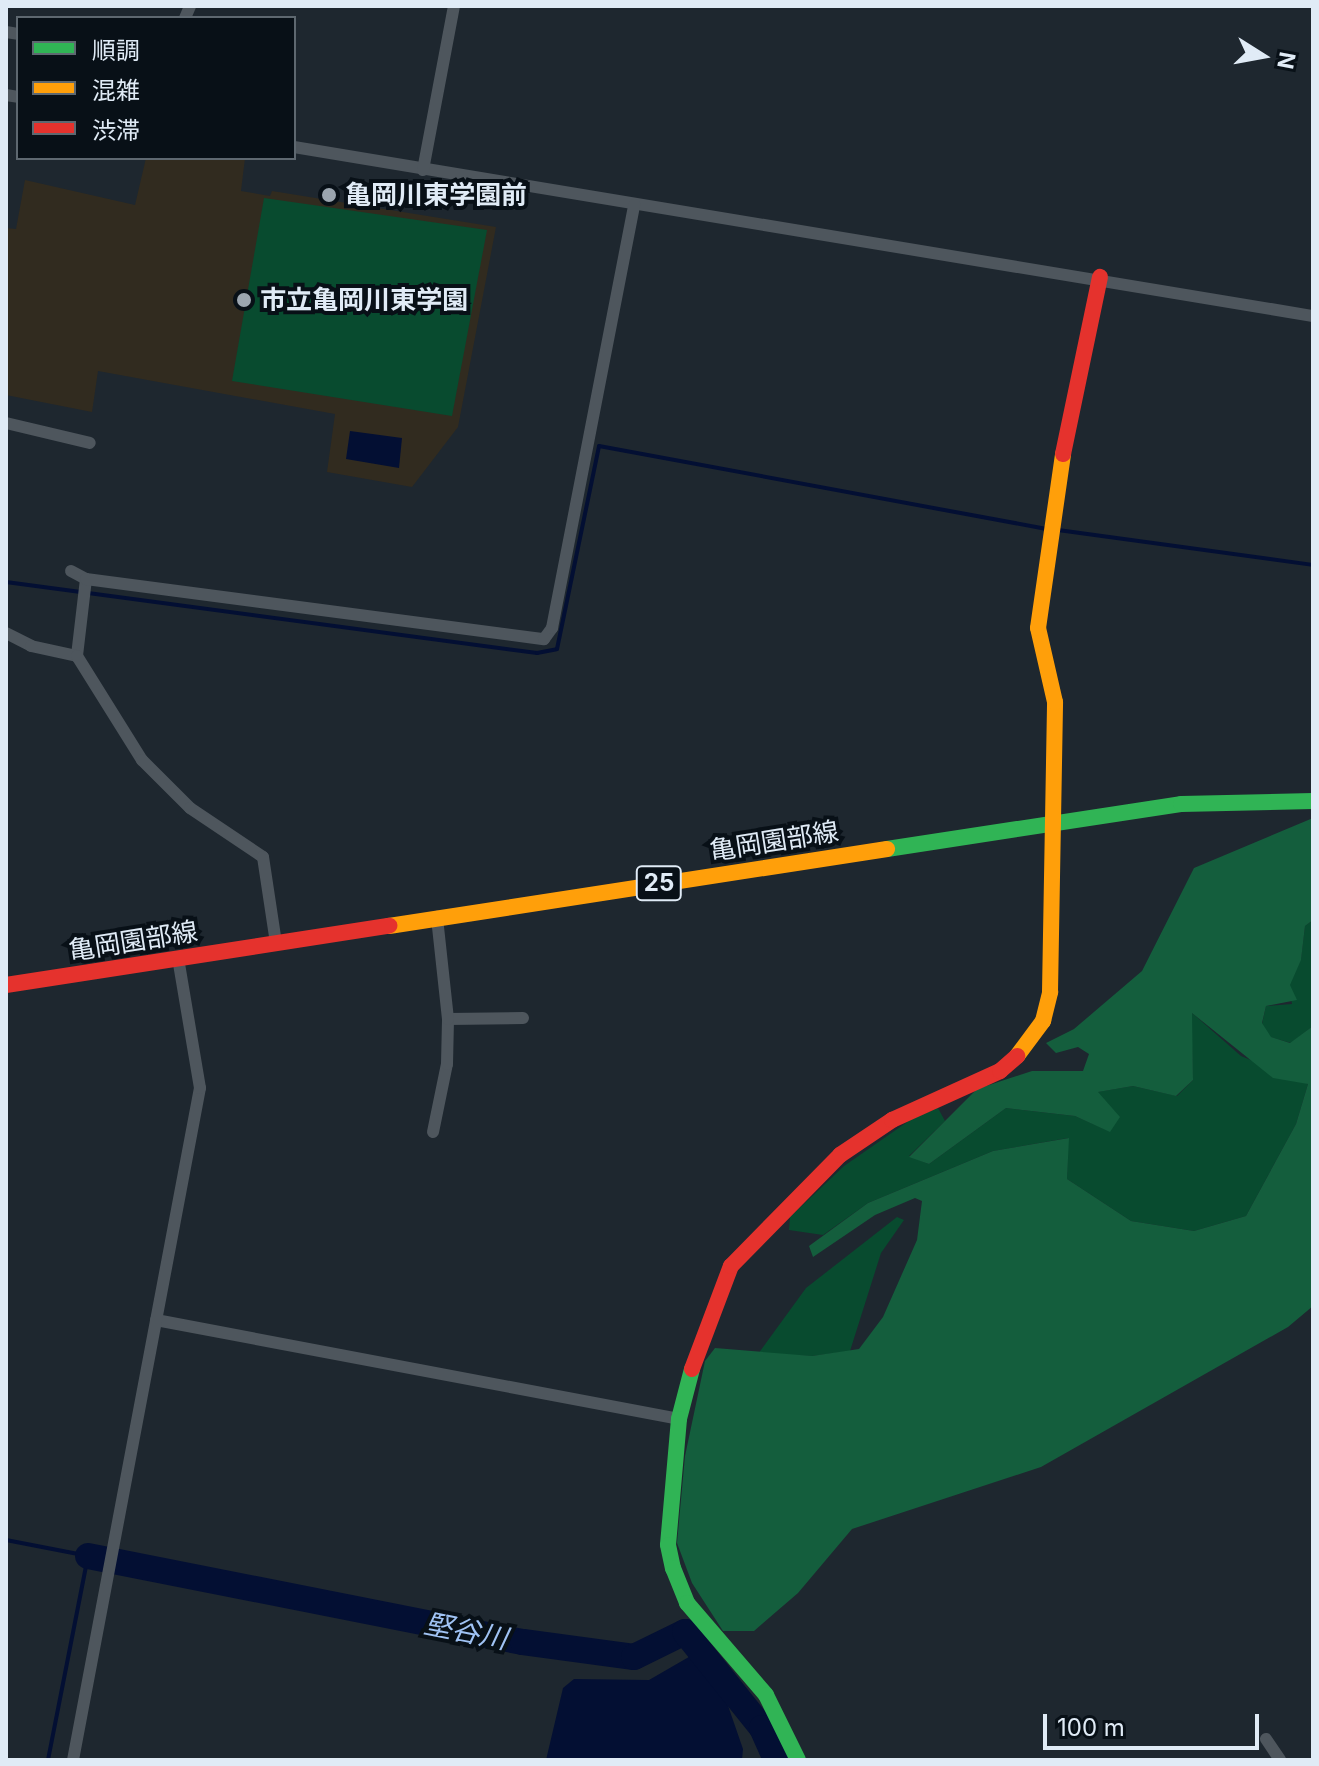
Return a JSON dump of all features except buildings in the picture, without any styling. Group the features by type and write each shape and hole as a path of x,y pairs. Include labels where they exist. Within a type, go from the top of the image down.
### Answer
{"street":[{"path":"423,170 454,6"},
{"path":"296,147 634,205 1100,277 1313,316"},
{"path":"71,571 86,579 544,639 552,628 634,205"},
{"path":"798,1760 766,1695 687,1603 673,1568 669,1520 679,1419 698,1344 731,1266 840,1155 892,1120 1000,1071 1025,1050 1043,1021 1050,992 1054,683 1038,628 1069,410 1100,277"},
{"path":"6,423 90,443"},
{"path":"86,579 77,656 142,760 190,808 263,857 276,943"},
{"path":"6,633 31,646 77,656"},
{"name":"亀岡園部線","path":"6,985 1054,823 1223,800 1313,801"},
{"path":"433,1132 447,1064 448,1019 437,917"},
{"path":"73,1760 200,1088 178,958"},
{"path":"448,1019 523,1018"},
{"path":"156,1320 679,1419"},
{"path":"1266,1739 1280,1760"}],"shaded area":[{"name":"市立亀岡川東学園","path":"146,160 245,160 241,191 270,196 272,191 496,227 458,427 412,487 327,472 335,414 98,371 92,412 6,395 6,228 16,229 25,180 135,205"}],"green space":[{"path":"264,198 487,230 452,416 232,381"},
{"path":"1313,818 1313,920 1305,926 1301,960 1290,985 1297,1000 1266,1006 1262,1023 1271,1037 1290,1043 1313,1026 1313,1306 1288,1327 1041,1467 852,1529 798,1593 754,1631 723,1631 692,1583 677,1543 685,1456 705,1361 715,1348 812,1356 859,1349 883,1317 917,1240 922,1201 915,1198 875,1215 813,1257 809,1246 868,1203 993,1151 1069,1138 1067,1179 1131,1221 1194,1231 1246,1216 1296,1124 1308,1084 1273,1078 1192,1013 1193,1080 1176,1096 1133,1086 1098,1092 1120,1117 1110,1132 1075,1116 1006,1108 929,1164 909,1157 977,1089 1032,1071 1083,1071 1089,1054 1078,1047 1056,1053 1046,1043 1074,1029 1142,971 1194,868"},
{"path":"1313,920 1313,1026 1291,1043 1270,1037 1262,1024 1266,1006 1292,1004 1289,986 1301,959 1305,926"},
{"path":"1191,1012 1241,1056 1308,1084 1296,1124 1246,1216 1194,1231 1131,1221 1067,1179 1068,1138 993,1151 868,1203 823,1235 789,1230 790,1217 844,1166 913,1118 938,1108 945,1121 909,1156 929,1164 1006,1108 1075,1116 1109,1131 1097,1092 1133,1086 1177,1096 1193,1080"},
{"path":"897,1217 904,1220 881,1253 850,1351 812,1356 758,1354 806,1288"}],"water":[{"path":"350,431 402,438 399,468 346,459"},
{"path":"694,1654 725,1697 743,1749 742,1760 546,1760 563,1688 574,1679 649,1680"}],"waterway":[{"path":"6,582 537,653 557,649 599,446 1049,529"},
{"path":"1058,530 1313,565"},
{"path":"6,1540 88,1556 48,1760"},
{"name":"堅谷川","path":"88,1556 523,1642 634,1657 685,1632 762,1728 776,1760"}],"traffic: fast":[{"path":"887,849 1181,804 1313,801"},
{"path":"692,1369 679,1419 668,1545 673,1568 687,1603 766,1695 798,1760"}],"traffic: slow":[{"path":"1017,1056 1043,1021 1050,992 1055,702 1038,628 1063,454"},
{"path":"389,926 887,849"}],"traffic: jam":[{"path":"1063,454 1100,277"},
{"path":"6,985 389,926"},
{"path":"692,1369 731,1266 840,1155 892,1120 1000,1071 1017,1056"}],"place":[{"name":"亀岡川東学園前","path":"329,195"},
{"name":"市立亀岡川東学園","path":"244,300"}]}
